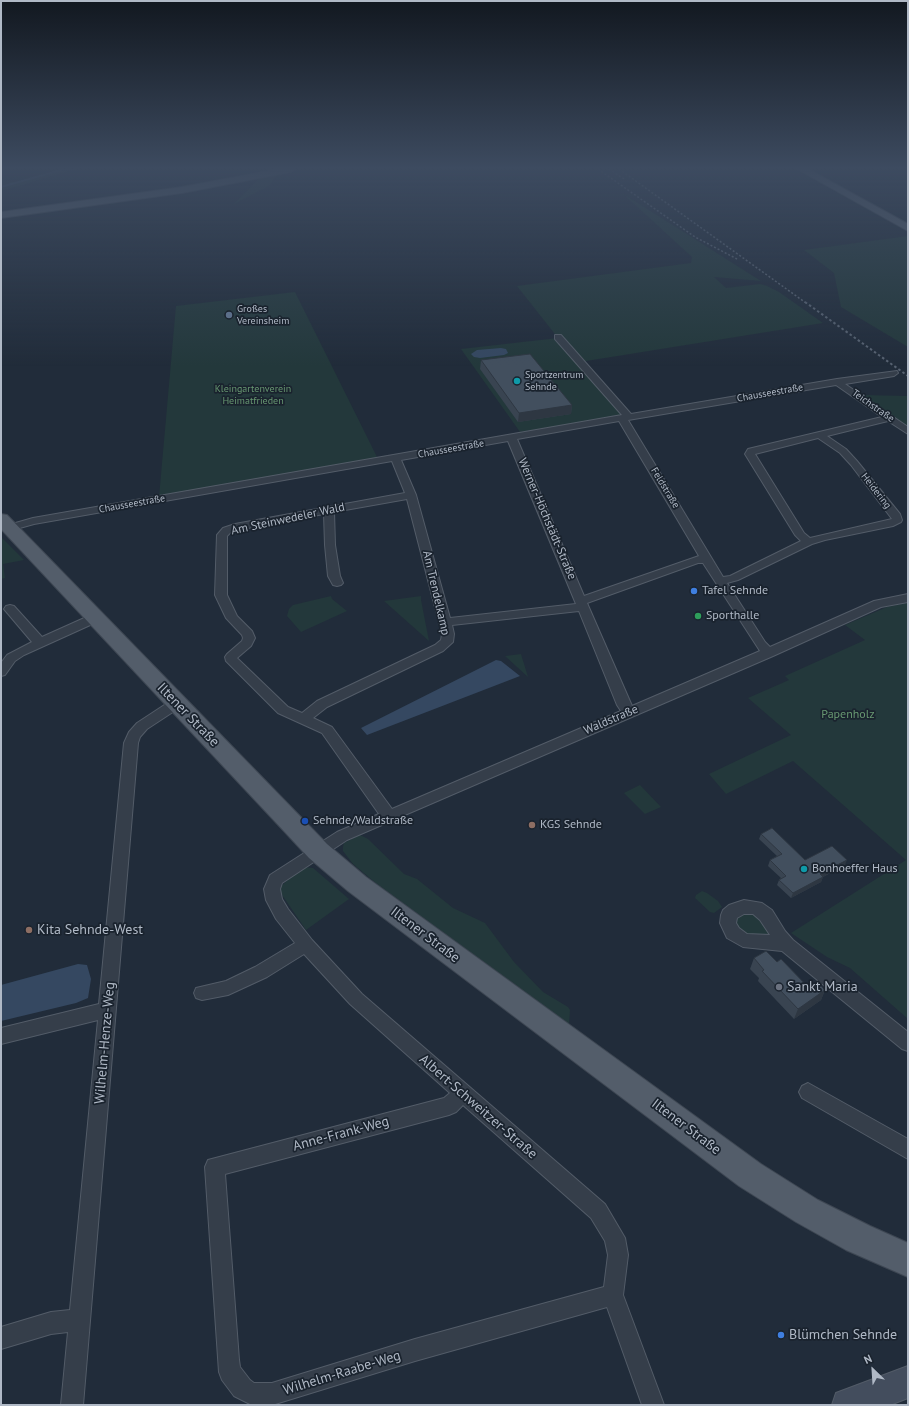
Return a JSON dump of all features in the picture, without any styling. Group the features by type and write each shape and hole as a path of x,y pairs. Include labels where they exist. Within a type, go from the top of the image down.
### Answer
{"main road":[{"name":"Iltener Straße","path":"5,523 178,703 291,824 357,884 750,1175 807,1211 858,1238 908,1260"},
{"path":"848,1405 908,1382"}],"street":[{"name":"Feldstraße","path":"558,337 625,418 706,559 722,581 761,644 769,653"},
{"name":"Chausseestraße","path":"5,523 33,521 625,418 894,373"},
{"name":"Teichstraße","path":"837,382 908,431"},
{"path":"808,542 800,534 750,454 751,451 890,418"},
{"name":"Heidering","path":"722,581 734,578 808,542 822,537 893,523 897,520 896,516 854,463 843,451 820,435"},
{"name":"Werner-Höchstädt-Straße","path":"512,438 624,705 629,712"},
{"name":"Am Trendelkamp","path":"303,719 322,704 439,648 447,642 448,634 411,495 394,458"},
{"name":"Am Steinwedeler Wald","path":"389,816 327,730 283,710 232,661 231,657 247,643 249,638 248,634 232,618 221,595 222,534 234,527 411,495"},
{"path":"328,510 330,517 330,545 334,576 337,582"},
{"path":"445,622 582,604 696,560 706,559"},
{"name":"Waldstraße","path":"318,850 342,836 769,653 878,604 908,598"},
{"path":"10,609 40,643"},
{"path":"1,672 11,658 20,652 95,618"},
{"name":"Wilhelm-Henze-Weg","path":"72,1405 131,743 134,735 142,726 178,703"},
{"name":"Albert-Schweitzer-Straße","path":"318,850 276,879 272,889 274,900 282,914 306,945 356,999 598,1211 615,1238 618,1256 613,1295 653,1405"},
{"path":"202,994 228,988 261,972 306,945"},
{"path":"787,945 908,1043"},
{"path":"1,1036 108,1010"},
{"path":"808,1092 908,1150"},
{"name":"Anne-Frank-Weg","path":"215,1167 449,1106 462,1093"},
{"name":"Wilhelm-Raabe-Weg","path":"215,1167 228,1360 230,1372 242,1388 252,1394 272,1394 415,1350 613,1295"},
{"path":"1,1338 51,1323 79,1320"}],"green space":[{"path":"668,235 688,235 761,281 714,277 726,288 760,284 767,286 779,292 823,323 580,362 622,416 520,432 461,349 558,338 517,286 691,263 692,257"},
{"path":"908,236 908,347 841,307 834,273 804,250"},
{"name":"Kleingartenverein Heimatfrieden","path":"295,292 378,459 159,497 176,306"},
{"path":"862,395 908,396 908,427"},
{"path":"1,537 24,560 3,564 5,578 1,579"},
{"path":"331,596 332,599 347,611 301,632 287,616 289,609 293,605"},
{"path":"421,596 421,600 429,641 384,601"},
{"name":"Papenholz","path":"908,603 908,1019 850,968 827,957 791,933 906,860 793,761 726,794 709,774 791,735 748,698 789,680 785,676 865,640 845,625 887,607"},
{"path":"521,654 528,677 505,656"},
{"path":"640,785 661,807 645,814 624,793"},
{"path":"360,835 368,839 404,874 417,879 453,908 485,923 514,962 543,992 568,1007 570,1010 569,1024 377,884 353,864 343,851 343,847 344,843"},
{"path":"302,867 313,868 349,899 306,930 278,889"},
{"path":"702,891 718,901 722,907 714,913 710,912 695,898 696,895"},
{"path":"741,912 759,914 773,938 737,933 734,916"}],"water":[{"path":"506,349 508,353 504,355 480,358 474,357 471,354 477,350"},
{"path":"496,660 501,661 520,676 367,735 361,728"},
{"path":"78,964 87,965 91,979 88,998 76,1003 1,1021 1,985"}],"building":[{"name":"Sportzentrum Sehnde","path":"530,354 572,405 519,413 481,360"},
{"name":"Bonhoeffer Haus","path":"772,828 805,860 832,846 847,860 820,874 823,877 793,893 779,880 786,876 770,860 782,854 761,834"},
{"path":"766,951 777,962 781,959 809,988 818,983 825,990 798,1009 762,971 764,970 754,958"}],"railway":[{"path":"692,235 737,259"},
{"path":"711,235 806,303"},
{"path":"805,302 908,376"}],"place":[{"name":"Großes Vereinsheim","path":"229,315"},
{"name":"Sportzentrum Sehnde","path":"517,381"},
{"name":"Tafel Sehnde","path":"694,591"},
{"name":"Sporthalle","path":"698,616"},
{"name":"Sehnde/Waldstraße","path":"305,821"},
{"name":"KGS Sehnde","path":"532,825"},
{"name":"Bonhoeffer Haus","path":"804,869"},
{"name":"Kita Sehnde-West","path":"29,930"},
{"name":"Sankt Maria","path":"779,987"},
{"name":"Blümchen Sehnde","path":"781,1335"}]}
